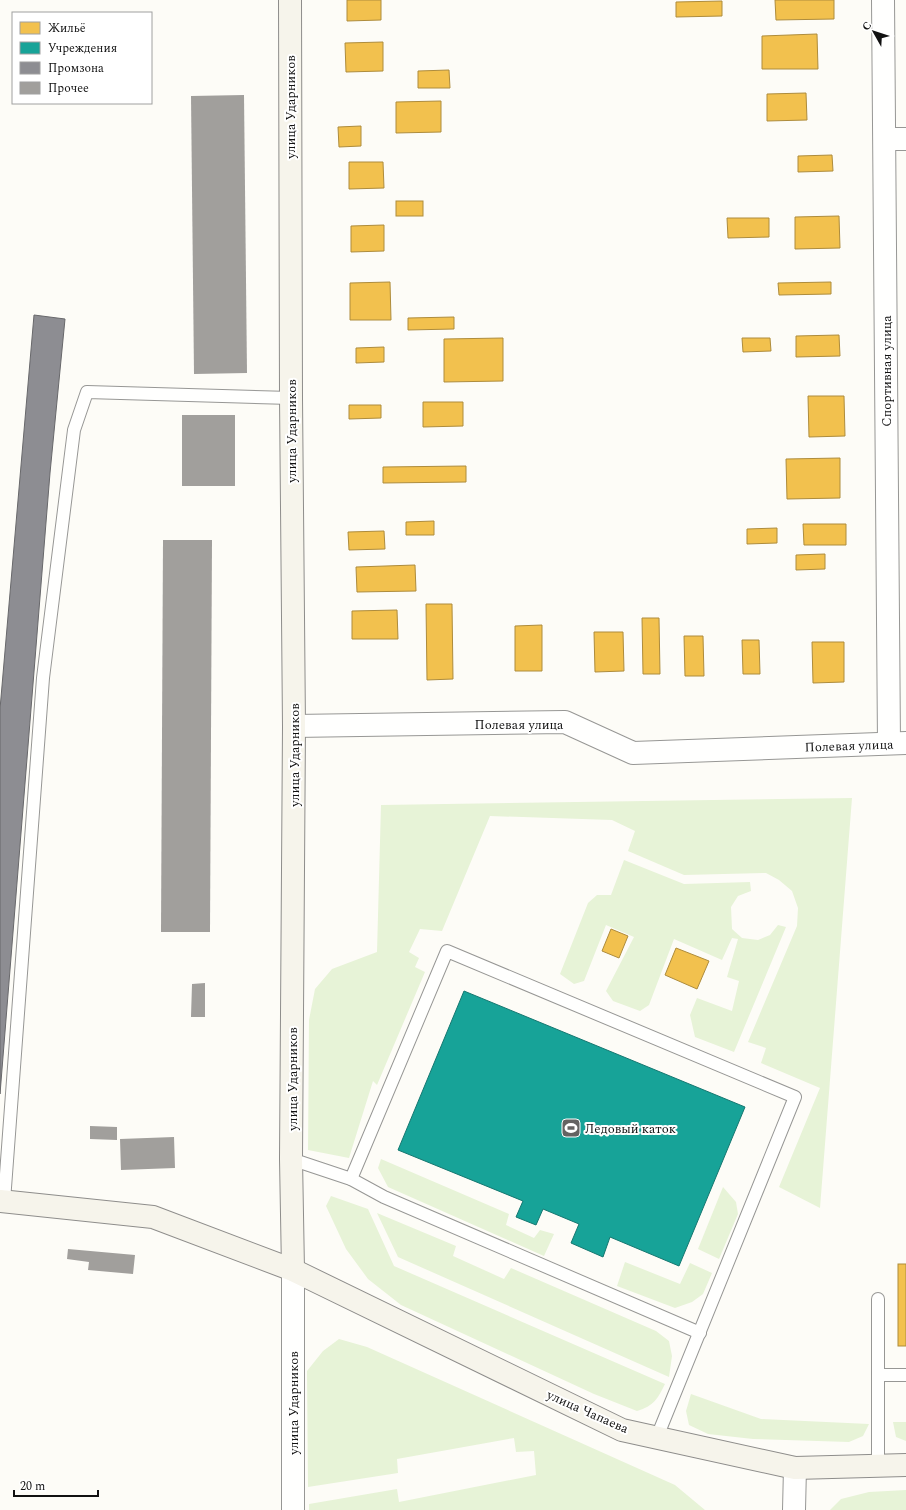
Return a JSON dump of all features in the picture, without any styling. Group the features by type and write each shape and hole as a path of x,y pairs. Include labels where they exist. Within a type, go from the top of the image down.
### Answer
{"main road":[{"name":"улица Ударников","path":"290,0 294,726 291,1160 293,1270"},
{"name":"улица Чапаева","path":"2,1201 153,1217 293,1270 622,1430 795,1468 906,1465"}],"street":[{"name":"Спортивная улица","path":"884,0 885,139 898,743"},
{"path":"885,139 906,139"},
{"name":"Полевая улица","path":"294,726 565,722 633,753 898,743"},
{"name":"улица Ударников","path":"293,1270 293,1510"},
{"path":"794,1510 795,1468"}],"lane":[{"path":"2,1201 43,678 74,430 87,392 291,398"},
{"path":"351,1179 447,951 795,1097 657,1437"},
{"path":"291,1160 351,1179 384,1197 700,1333"},
{"path":"878,1299 878,1466"},
{"path":"878,1375 906,1375"}],"green space":[{"path":"852,798 820,1208 779,1187 820,1088 761,1063 766,1048 748,1042 797,926 798,908 792,891 779,880 766,873 684,875 628,851 635,831 612,820 490,816 442,931 420,929 409,952 419,958 415,967 425,972 377,1085 373,1081 349,1158 308,1150 309,1020 315,989 332,969 377,952 381,805"},
{"path":"624,860 684,884 750,882 751,891 738,896 731,907 732,929 742,938 758,940 770,935 778,925 786,927 734,1052 695,1037 690,1015 697,998 732,1011 739,981 727,977 738,939 732,938 722,960 674,939 649,1005 640,1011 613,1001 606,991 634,937 606,925 584,981 574,984 560,974 588,903 597,895 611,895"},
{"path":"381,1159 509,1214 506,1225 534,1238 540,1230 554,1234 544,1256 388,1187 378,1168"},
{"path":"723,1187 736,1202 738,1214 719,1259 698,1249"},
{"path":"331,1196 368,1209 394,1266 665,1384 660,1393 655,1401 648,1407 637,1411 594,1394 401,1305 368,1279 346,1249 326,1206"},
{"path":"377,1213 456,1246 453,1256 504,1279 511,1268 656,1331 669,1341 672,1356 669,1377 398,1257"},
{"path":"625,1262 680,1284 690,1263 712,1273 703,1294 692,1302 675,1308 617,1286"},
{"path":"339,1339 367,1347 675,1485 705,1510 309,1510 309,1504 397,1489 399,1502 536,1475 534,1451 516,1452 514,1438 397,1459 398,1473 308,1487 307,1371 323,1351"},
{"path":"691,1394 761,1419 869,1424 863,1436 849,1442 753,1439 708,1434 689,1425 686,1411"},
{"path":"893,1422 906,1422 906,1441 896,1437"},
{"path":"906,1490 906,1510 830,1510 841,1499 869,1492"}],"building: Жильё":[{"path":"347,0 381,0 381,20 347,21"},
{"path":"775,0 834,0 834,19 776,20"},
{"path":"722,1 722,16 676,17 676,2"},
{"path":"817,34 818,69 762,69 762,36"},
{"path":"383,42 383,71 346,72 345,43"},
{"path":"449,70 450,88 418,88 418,71"},
{"path":"806,93 807,120 767,121 767,94"},
{"path":"441,101 441,132 396,133 396,102"},
{"path":"361,126 361,146 339,147 338,127"},
{"path":"832,155 833,171 798,172 798,156"},
{"path":"349,162 383,162 384,188 349,189"},
{"path":"396,201 423,201 423,216 396,216"},
{"path":"839,216 840,248 795,249 795,217"},
{"path":"727,218 769,218 769,237 728,238"},
{"path":"384,225 384,251 351,252 351,226"},
{"path":"390,282 391,320 350,320 350,283"},
{"path":"831,282 831,294 779,295 778,283"},
{"path":"454,317 454,329 408,330 408,318"},
{"path":"839,335 840,356 796,357 796,336"},
{"path":"503,338 503,381 444,382 444,339"},
{"path":"742,338 770,338 771,351 743,352"},
{"path":"384,347 384,362 356,363 356,348"},
{"path":"808,396 844,396 845,436 809,437"},
{"path":"423,402 463,402 463,426 423,427"},
{"path":"349,405 381,405 381,418 349,419"},
{"path":"840,458 840,498 787,499 786,459"},
{"path":"466,466 466,482 383,483 383,467"},
{"path":"434,521 434,535 406,535 406,522"},
{"path":"803,524 846,524 846,545 804,545"},
{"path":"777,528 777,543 747,544 747,529"},
{"path":"384,531 385,549 349,550 348,532"},
{"path":"825,554 825,569 796,570 796,555"},
{"path":"415,565 416,591 357,592 356,567"},
{"path":"426,604 452,604 453,679 427,680"},
{"path":"397,610 398,639 352,639 352,611"},
{"path":"642,618 659,618 660,674 643,674"},
{"path":"542,625 542,671 515,671 515,626"},
{"path":"594,632 623,632 624,671 595,672"},
{"path":"684,636 703,636 704,676 685,676"},
{"path":"742,640 759,640 760,674 743,674"},
{"path":"812,642 844,642 844,682 813,683"},
{"path":"611,929 628,936 619,958 602,951"},
{"path":"676,948 709,961 697,989 665,975"},
{"path":"898,1264 906,1264 906,1346 898,1346"}],"building: Учреждения":[{"name":"Ледовый каток","path":"464,991 745,1107 679,1266 610,1237 603,1257 571,1243 579,1224 543,1209 536,1225 516,1217 523,1201 398,1150"}],"building: Промзона":[{"path":"34,315 65,319 50,473 0,1094 0,709"}],"building: Прочее":[{"path":"244,95 247,373 194,374 191,96"},
{"path":"182,415 235,415 235,486 182,486"},
{"path":"163,540 212,540 210,932 161,932"},
{"path":"205,983 205,1017 191,1017 192,984"},
{"path":"90,1126 117,1127 117,1140 90,1139"},
{"path":"174,1137 175,1168 121,1170 120,1139"},
{"path":"68,1249 135,1255 133,1274 88,1270 89,1262 67,1259"}],"place":[{"name":"Ледовый каток","path":"571,1128"}]}
